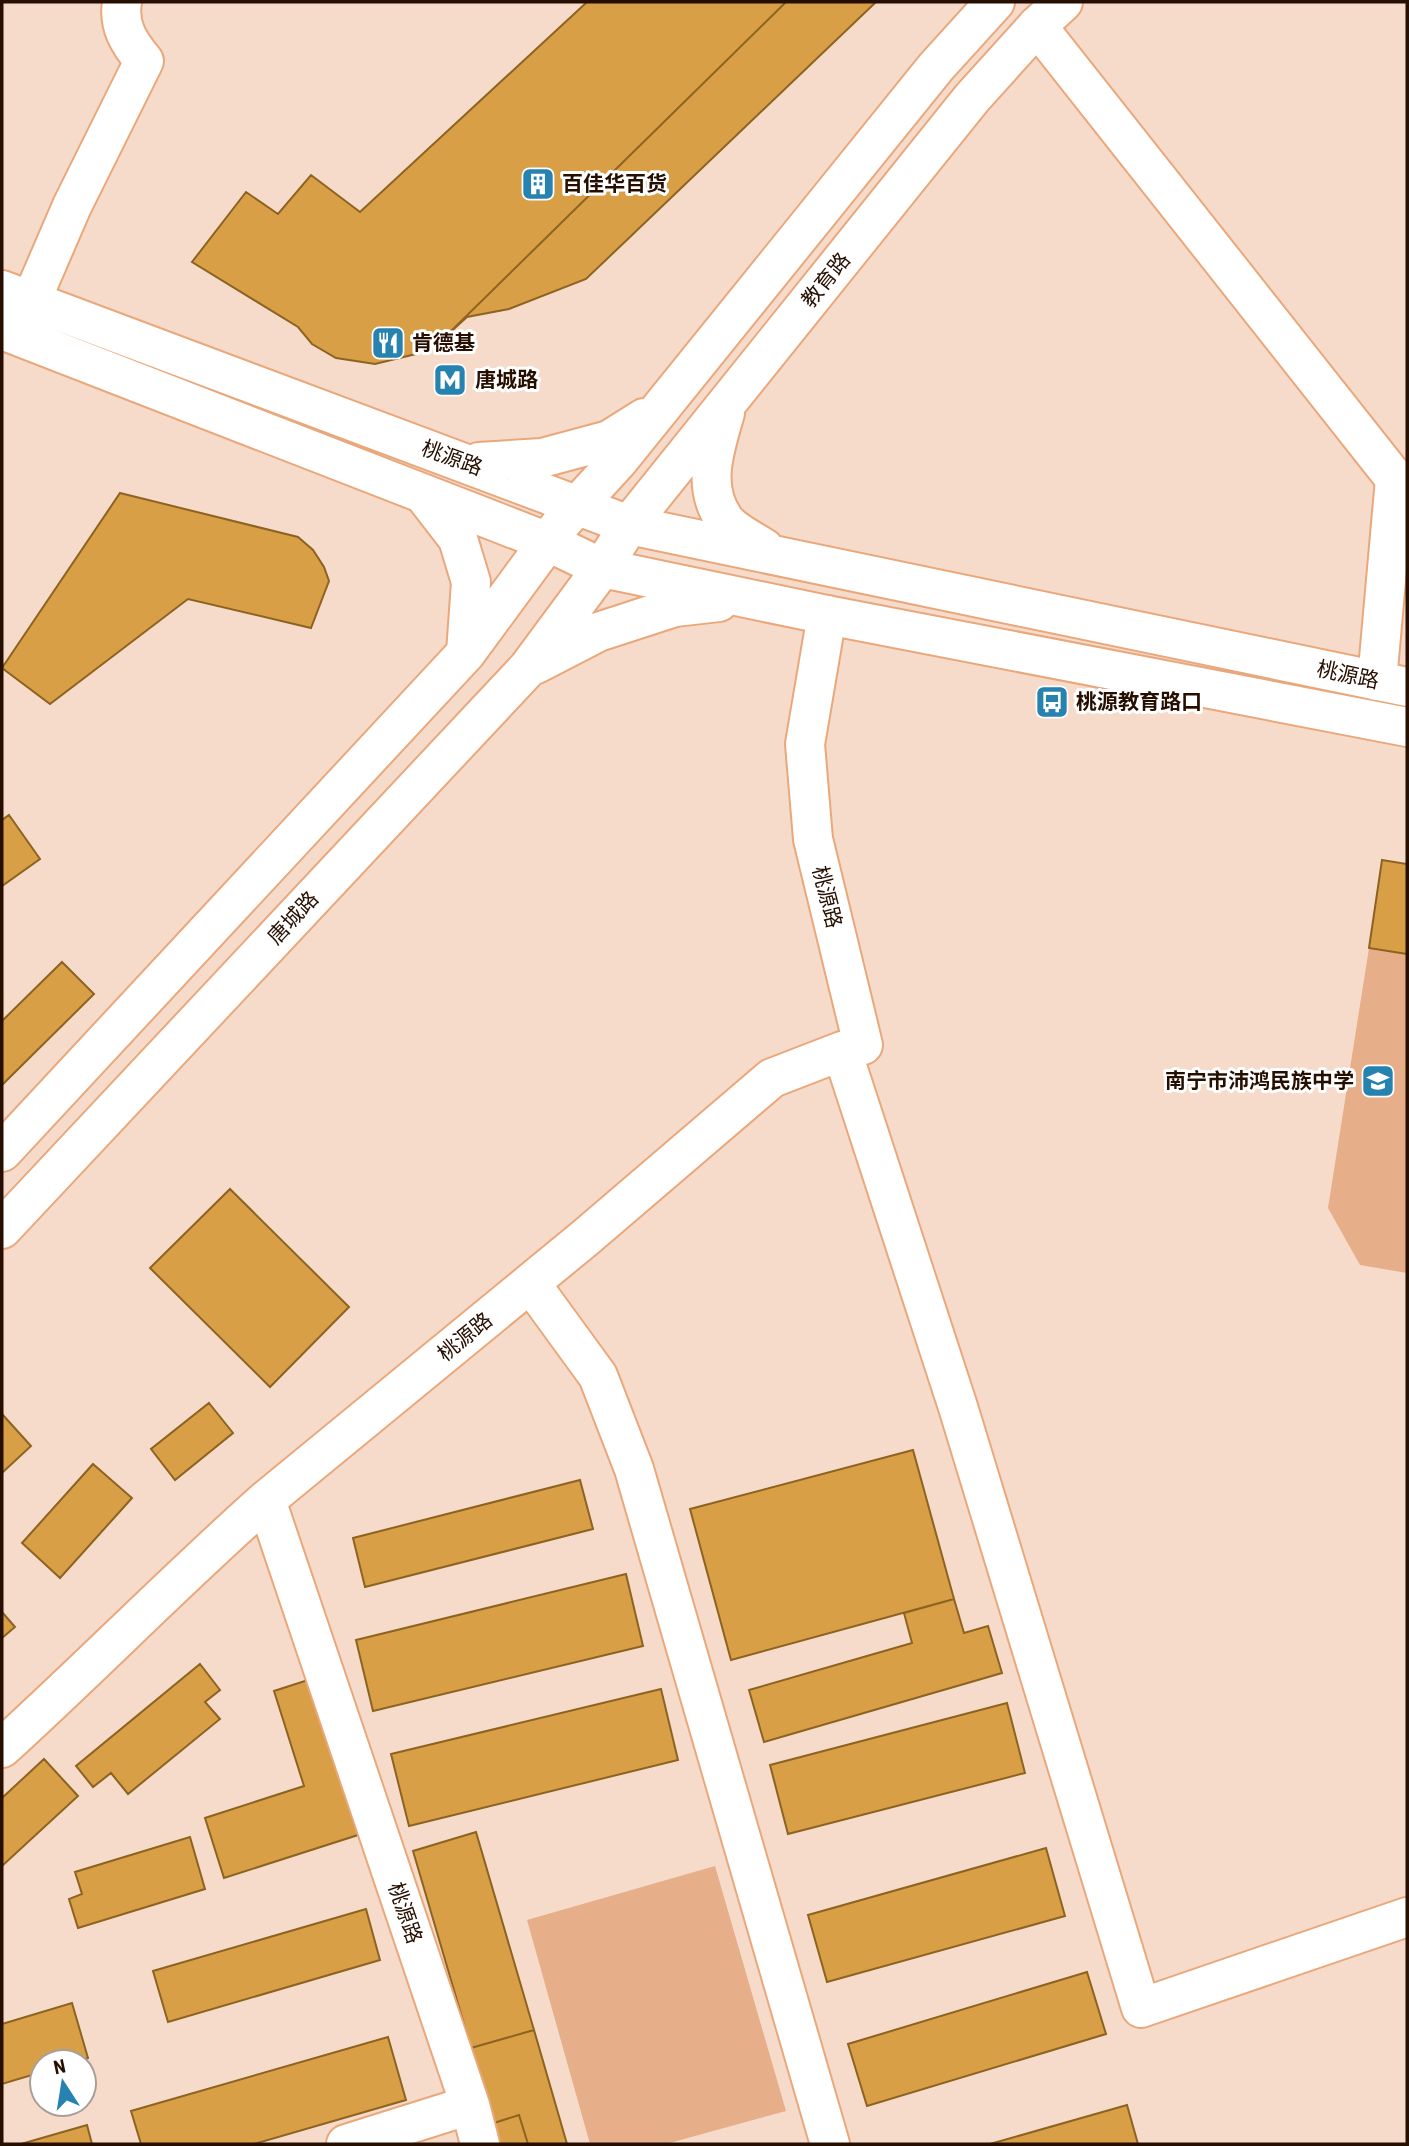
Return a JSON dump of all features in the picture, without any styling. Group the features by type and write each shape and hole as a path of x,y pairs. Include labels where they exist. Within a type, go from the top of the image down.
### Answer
{"main road":[{"path":"16,295 72,206 144,61 130,43 120,17 122,2"},
{"path":"2,1152 466,653 563,523 618,461 936,68 995,2"},
{"path":"1050,14 1395,479 1392,684"},
{"name":"教育路","path":"602,568 629,525 972,98 1050,14"},
{"name":"桃源路","path":"16,295 465,463 563,523 602,568 827,615 1407,727"},
{"name":"桃源路","path":"2,330 422,493 563,523 629,525 1392,684"},
{"path":"729,401 713,453 711,491 725,521 771,554"},
{"path":"465,463 542,458 609,440 660,407"},
{"path":"422,493 458,539 471,582 466,653"},
{"name":"唐城路","path":"2,1228 528,668 602,568"},
{"path":"528,668 598,632 676,607 754,599"},
{"name":"桃源路","path":"480,2144 470,2105 266,1500 531,1284 772,1078 863,1045 813,839 805,744 827,615"},
{"path":"842,1051 958,1407 1141,2008 1407,1917"},
{"path":"531,1284 598,1377 634,1469 830,2144"},
{"path":"2,1748 79,1678 211,1548 266,1500"},
{"path":"346,2144 470,2105"}],"shaded area":[{"name":"南宁市沛鸿民族中学","path":"1369,948 1407,954 1407,1273 1360,1265 1328,1208"},
{"path":"715,1866 786,2111 666,2144 590,2144 527,1920"}],"building":[{"name":"百佳华百货","path":"587,2 876,2 586,279 509,309 467,317 444,338 416,354 375,364 336,358 312,344 298,327 192,262 246,192 278,214 311,175 360,212"},
{"name":"百佳华百货","path":"587,2 786,2 444,338 416,354 375,364 336,358 312,344 298,327 192,262 246,192 278,214 311,175 360,212"},
{"path":"120,493 298,537 313,550 329,581 311,628 188,599 50,704 2,668"},
{"path":"9,815 40,859 2,886 2,820"},
{"path":"1382,860 1407,864 1407,954 1369,948"},
{"path":"62,962 94,994 2,1085 2,1021"},
{"path":"230,1189 349,1307 270,1387 150,1268"},
{"path":"209,1403 233,1433 175,1480 151,1449"},
{"path":"2,1414 31,1446 2,1473"},
{"path":"913,1450 954,1599 731,1660 690,1509"},
{"path":"93,1464 132,1498 60,1578 22,1543"},
{"path":"580,1480 593,1529 365,1587 353,1538"},
{"path":"626,1574 643,1646 373,1711 356,1640"},
{"path":"954,1599 964,1633 988,1626 1002,1673 764,1742 749,1690 912,1643 904,1613"},
{"path":"2,1612 15,1627 2,1638"},
{"path":"200,1664 220,1690 205,1702 220,1719 128,1794 111,1773 93,1787 76,1766"},
{"path":"308,1680 358,1835 224,1878 205,1818 304,1786 274,1691"},
{"path":"661,1689 678,1760 409,1826 391,1754"},
{"path":"1007,1703 1025,1773 788,1834 770,1765"},
{"path":"44,1759 78,1796 2,1866 2,1798"},
{"path":"476,1832 534,2030 471,2048 413,1851"},
{"path":"190,1837 205,1889 78,1928 69,1899 82,1894 75,1872"},
{"path":"1046,1848 1065,1916 827,1982 808,1915"},
{"path":"366,1909 380,1960 168,2022 153,1971"},
{"path":"1087,1972 1106,2034 867,2106 848,2044"},
{"path":"72,2003 85,2048 28,2048 28,2076 2,2084 2,2024"},
{"path":"534,2030 567,2144 528,2144 519,2115 494,2123 471,2048"},
{"path":"388,2037 406,2100 254,2144 141,2144 131,2111"},
{"path":"1127,2105 1138,2144 990,2144"},
{"path":"519,2115 528,2144 500,2144 494,2123"},
{"path":"87,2125 92,2144 21,2144"}],"place":[{"name":"百佳华百货","path":"538,184"},
{"name":"肯德基","path":"388,343"},
{"name":"唐城路","path":"450,380"},
{"name":"桃源教育路口","path":"1052,702"},
{"name":"南宁市沛鸿民族中学","path":"1378,1081"}]}
